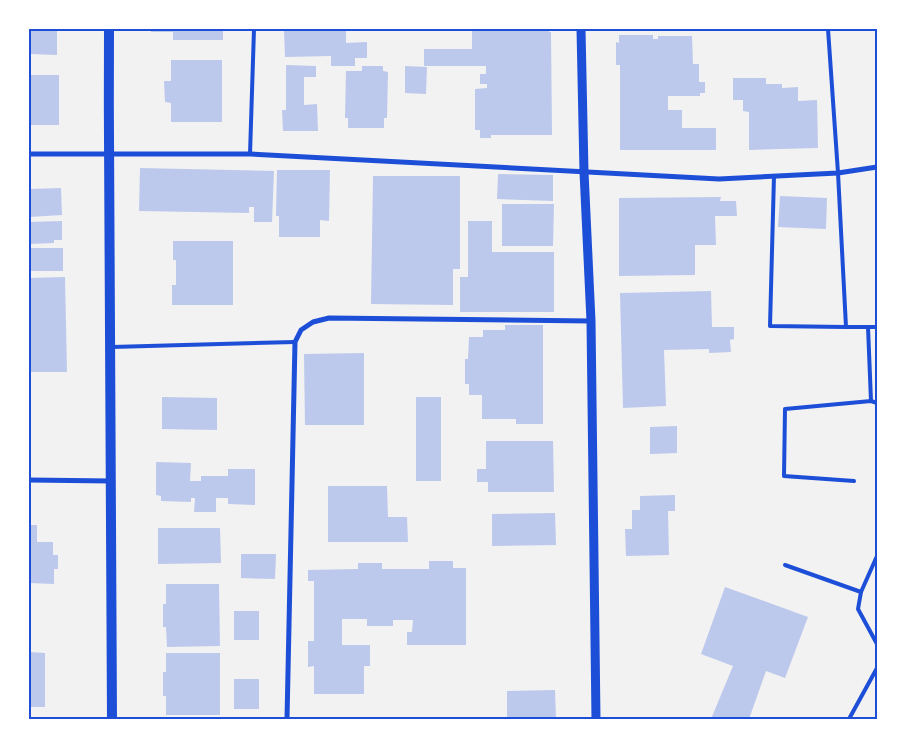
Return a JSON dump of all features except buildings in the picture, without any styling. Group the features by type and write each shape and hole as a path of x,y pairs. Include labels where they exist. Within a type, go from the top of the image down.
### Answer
{"main road":[{"path":"109,29 108,154 112,481 112,719"}],"street":[{"path":"581,29 584,172 591,321 596,719"},
{"path":"29,154 250,154 719,179 838,173 877,167"},
{"path":"287,719 295,342 302,330 313,322 329,318 591,321"},
{"path":"29,480 112,481"}],"lane":[{"path":"250,154 254,29"},
{"path":"828,29 846,327"},
{"path":"774,176 770,326 877,327"},
{"path":"868,327 871,401"},
{"path":"109,348 295,342"},
{"path":"854,481 784,476 785,409 871,401 877,403"},
{"path":"877,556 861,592 858,609 877,644"},
{"path":"785,565 861,592"},
{"path":"849,719 877,668"}]}
